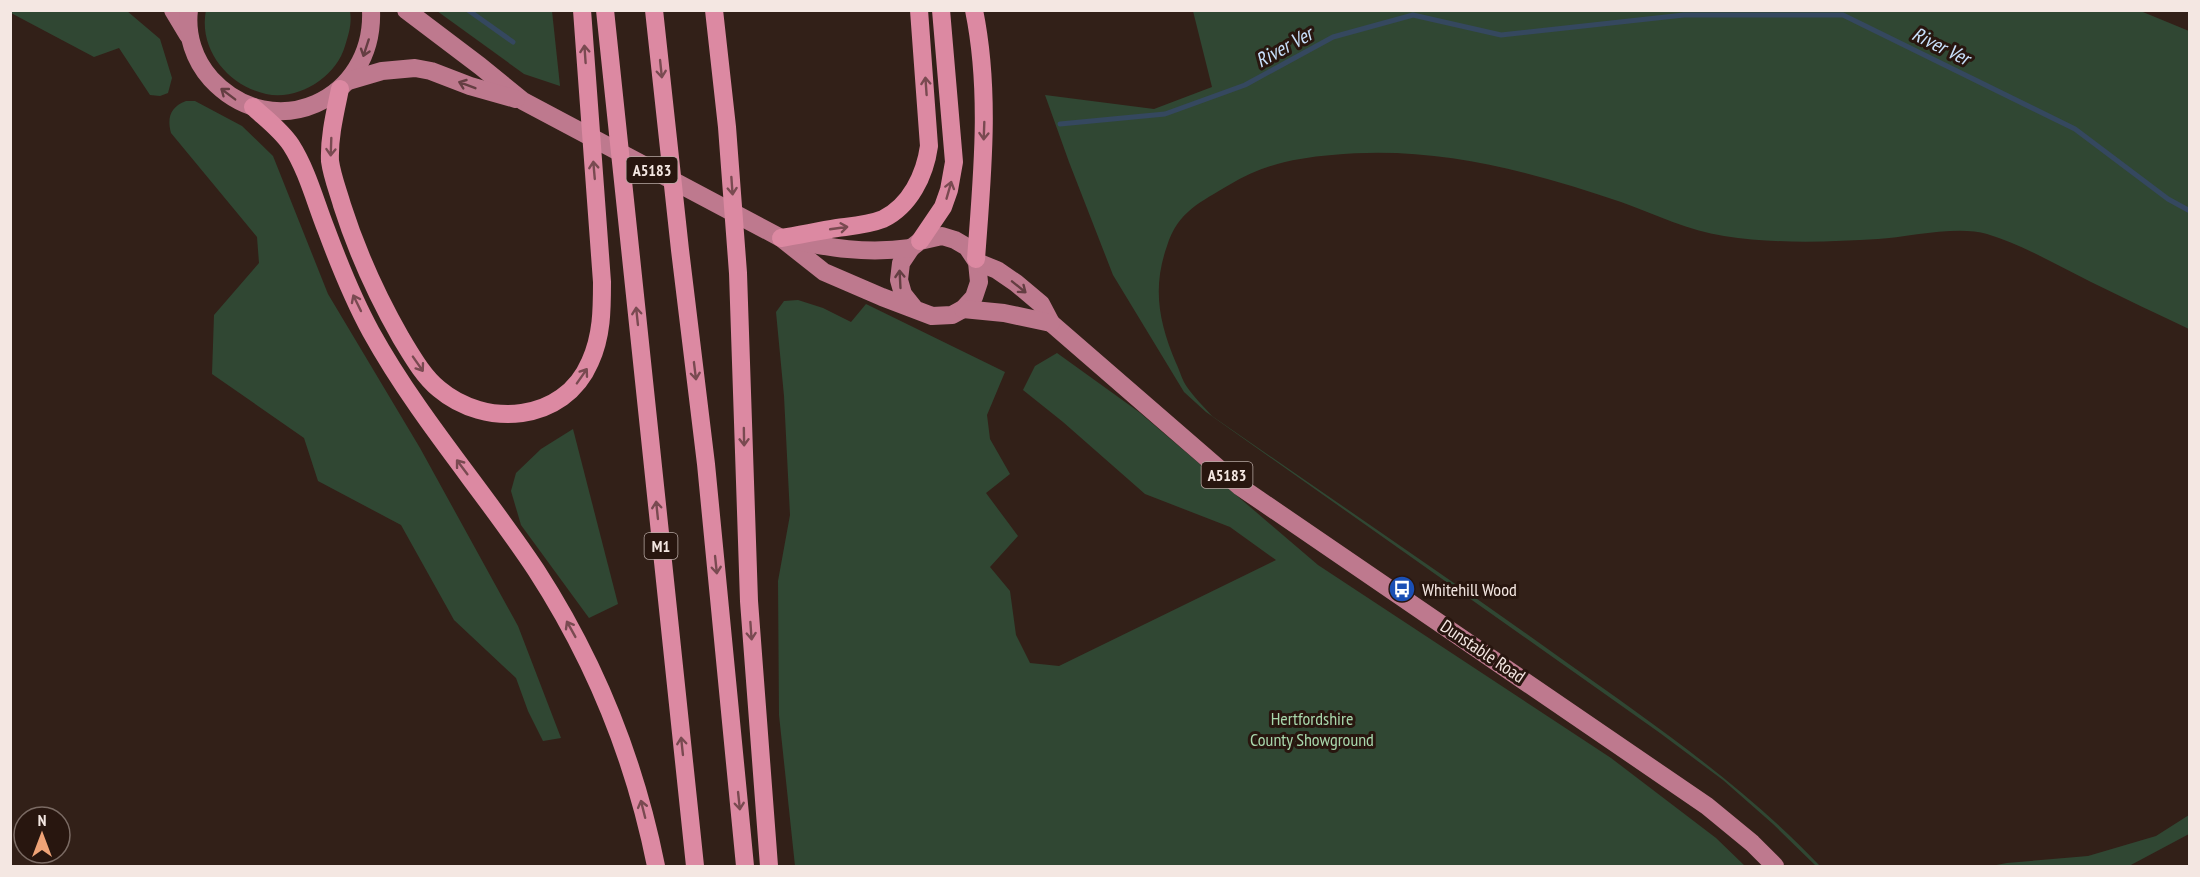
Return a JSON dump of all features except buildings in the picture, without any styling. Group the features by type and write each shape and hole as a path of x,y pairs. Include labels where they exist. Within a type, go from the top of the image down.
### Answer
{"highway":[{"path":"344,85 332,131 331,164 350,232 379,298 408,350 429,380 457,402 501,415 522,414 553,403 574,386 590,363 600,327 602,282 599,229 582,10"},
{"name":"M1","path":"605,10 695,867"},
{"path":"654,10 706,464 745,867"},
{"path":"714,10 727,127 738,273 749,601 769,867"},
{"path":"781,238 882,219 904,204 914,190 929,147 919,10"},
{"path":"916,244 943,207 953,171 951,103 941,10"},
{"path":"974,10 981,54 984,106 976,261"},
{"path":"253,107 277,127 292,146 351,292 390,364 531,563 580,644 626,752 642,804 656,867"}],"main road":[{"path":"172,10 190,39"},
{"path":"189,10 190,39 195,56 204,71 223,91 237,100 253,107 282,111 305,108 328,98 344,85 366,54 372,29 371,10"},
{"name":"A5183","path":"405,10 523,101 781,238 824,272 915,309"},
{"name":"A5183","path":"344,85 382,71 415,68 431,71 470,86 523,101"},
{"path":"942,236 967,247 976,261 979,272 977,290 969,304 963,309 952,315 940,317 925,314 915,309 903,294 899,280 901,263 916,244 942,236"},
{"name":"A5183","path":"781,238 856,251 885,251 916,244"},
{"name":"Dunstable Road","path":"976,261 997,270 1041,304 1051,323 1239,486 1654,768 1707,806 1752,843 1775,867"},
{"name":"Dunstable Road","path":"963,309 1004,313 1051,323"}],"green space":[{"path":"206,10 350,11 350,24 340,57 325,77 291,94 266,94 240,83 219,64 207,39"},
{"path":"2138,10 2189,31 2189,329 2027,250 1987,234 1948,231 1878,239 1821,241 1782,241 1724,236 1672,222 1621,202 1550,180 1514,170 1443,157 1370,153 1318,156 1266,168 1241,178 1200,203 1184,216 1172,234 1162,261 1160,276 1160,305 1165,334 1187,387 1212,416 1666,733 1730,783 1820,866 1816,866 1723,780 1660,733 1206,412 1184,392 1113,275 1045,95 1154,109 1212,87 1193,11"},
{"path":"10,11 127,11 160,39 172,78 168,93 160,96 150,95 119,48 94,57"},
{"path":"437,11 552,11 560,86 524,74"},
{"path":"186,101 195,101 242,126 273,156 328,294 420,448 518,626 561,738 543,741 528,711 516,678 454,620 401,525 318,481 304,438 212,374 214,315 259,263 257,237 171,133 169,123 171,114 176,106"},
{"name":"Hertfordshire County Showground","path":"798,300 823,308 851,322 866,304 1005,372 987,415 990,439 1010,474 986,493 1018,536 990,567 1010,591 1016,635 1030,663 1059,666 1276,560 1230,527 1145,494 1023,390 1035,366 1057,353 1139,412 1318,565 1611,758 1716,838 1745,866 795,866 779,715 778,581 790,515 784,396 776,312 784,301"},
{"path":"573,429 618,604 589,618 521,525 511,491 516,473 541,449"},
{"path":"2189,815 2189,834 2129,866 1991,866 2088,856 2156,836"}],"waterway":[{"name":"River Ver","path":"468,10 513,42"},
{"name":"River Ver","path":"1060,124 1165,114 1245,85 1333,37 1413,15 1501,35 1684,15 1843,15 2075,129 2168,199 2190,211"}],"place":[{"name":"Whitehill Wood","path":"1402,589"}]}
